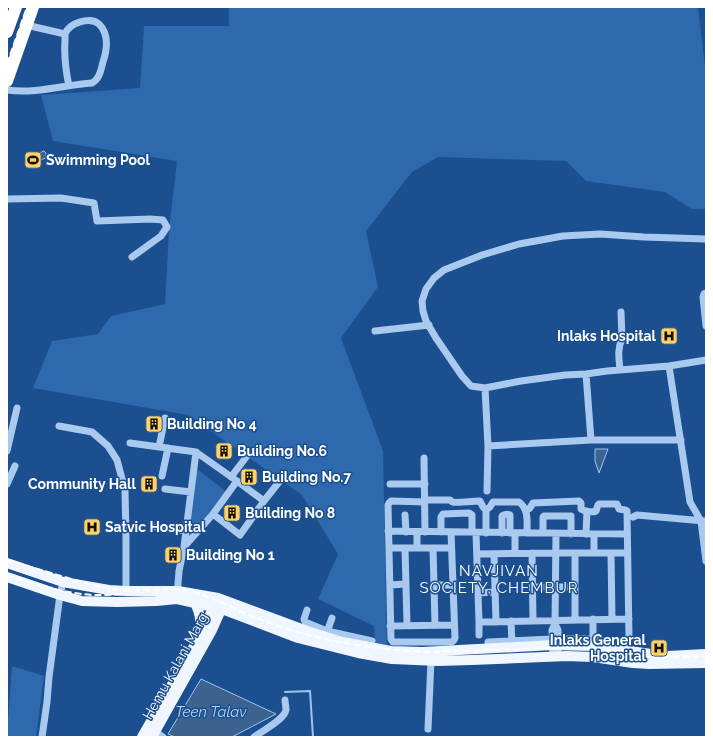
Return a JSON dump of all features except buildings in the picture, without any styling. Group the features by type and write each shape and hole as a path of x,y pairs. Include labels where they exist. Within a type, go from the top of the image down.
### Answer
{"highway":[{"path":"7,81 33,7"},
{"path":"7,32 13,10"}],"main road":[{"path":"7,562 63,582 156,596"},
{"path":"7,576 60,595 82,601 110,602 177,595 220,604 300,633 326,637 342,642 364,643 392,659 431,660 460,655 485,645 556,642 593,643 651,659 706,663"},
{"path":"109,590 110,602"},
{"path":"177,595 195,603 220,604"},
{"path":"195,603 199,611 201,621 200,635"},
{"path":"142,737 155,733 200,635 220,604"},
{"name":"Hemu Kalani Marg","path":"155,733 212,630 220,604"},
{"path":"483,660 485,645"},
{"path":"381,653 422,647 483,660 555,657 593,658 633,663 668,656 706,654"}],"street":[{"path":"7,90 37,91 92,83 96,81 105,54 106,43 104,31 96,22 82,21 73,24 65,34 66,66 69,86"},
{"path":"26,25 65,34"},
{"path":"7,199 61,198 94,203 97,221 163,220 167,227 161,236 132,257"},
{"path":"706,239 600,234 563,236 519,244 482,255 444,270 434,278 426,289 422,301 426,321 462,376 471,386 485,388 558,376 669,366 706,360"},
{"path":"706,294 704,294 703,297 706,326"},
{"path":"620,370 618,355 622,339 621,312"},
{"path":"375,331 429,325"},
{"path":"669,366 690,502 704,521 706,561"},
{"path":"586,374 591,440"},
{"path":"485,388 488,446 487,491"},
{"path":"7,449 10,426 17,408"},
{"path":"159,447 165,418"},
{"path":"59,426 92,432 108,446 117,460 124,490 126,591"},
{"path":"488,446 591,440 681,440"},
{"path":"130,443 196,452 264,501"},
{"path":"162,476 168,448"},
{"path":"177,595 196,452"},
{"path":"184,547 213,514 247,456"},
{"path":"424,458 426,532"},
{"path":"7,484 15,466"},
{"path":"213,514 240,535 279,482"},
{"path":"390,484 425,484"},
{"path":"165,489 191,492"},
{"path":"451,532 454,640 452,642 422,647 393,642 390,639 388,532 389,503 391,501 450,500 457,503 465,501 480,501 486,510 486,533"},
{"path":"486,510 493,502 522,503 527,510 527,533"},
{"path":"527,510 533,503 579,502 581,503 581,509 587,511 595,511 599,504 617,504 619,509 627,511 628,643 593,643 593,619"},
{"path":"457,503 457,514"},
{"path":"586,534 587,511"},
{"path":"441,532 442,515 471,514 477,554 479,635"},
{"path":"502,533 502,516 504,514 509,514 515,553"},
{"path":"405,515 406,532"},
{"path":"633,516 637,515 704,521"},
{"path":"543,533 544,516 571,516 571,534"},
{"path":"156,527 186,531"},
{"path":"388,532 627,534"},
{"path":"417,532 417,548"},
{"path":"555,657 558,630 555,622 556,534"},
{"path":"594,534 594,553"},
{"path":"389,548 452,548"},
{"path":"405,548 407,626"},
{"path":"433,548 435,625"},
{"path":"532,553 533,621"},
{"path":"575,553 575,620"},
{"path":"611,553 612,619"},
{"path":"477,554 627,553"},
{"path":"494,554 496,622"},
{"path":"20,581 24,568"},
{"path":"42,737 47,702 48,677 63,582"},
{"path":"390,585 406,584"},
{"path":"434,585 453,585"},
{"path":"533,587 575,587"},
{"path":"478,593 495,592"},
{"path":"307,610 304,619 305,622 326,637 332,618"},
{"path":"478,622 555,622 593,619 629,619"},
{"path":"510,621 512,644"},
{"path":"390,626 454,625"},
{"path":"428,729 431,660"},
{"path":"254,737 283,715 286,710 285,700"}],"shaded area":[{"path":"229,7 698,7 706,75 706,209 692,209 665,192 586,181 566,161 438,157 412,172 366,231 378,287 341,338 383,451 387,647 375,644 374,626 318,599 338,554 302,495 188,415 33,388 52,341 98,334 111,316 165,304 169,230 177,161 53,141 41,95 140,88 144,26 229,26"},
{"path":"197,469 228,493 187,548"},
{"path":"12,666 44,676 36,737 8,737"}],"water":[{"name":"Swimming Pool","path":"43,151 46,153 46,158 40,160 33,168 28,167 26,161 29,157 32,154 37,156"},
{"path":"595,449 608,449 599,473 595,461"},
{"name":"Teen Talav","path":"201,679 276,714 232,737 175,737 168,734"}],"waterway":[{"path":"285,692 310,691 313,737"}],"railway":[{"path":"7,64 27,7"},
{"path":"7,560 107,588 134,590 185,590 212,598 253,617 303,634 366,647 431,652 578,647 609,650 649,657 706,656"},
{"path":"7,575 38,585 70,592 92,595 123,594"}],"place":[{"name":"Swimming Pool","path":"33,160"},
{"name":"Inlaks Hospital","path":"669,336"},
{"name":"Building No 4","path":"154,424"},
{"name":"Building No.6","path":"224,451"},
{"name":"Building No.7","path":"249,477"},
{"name":"Community Hall","path":"149,484"},
{"name":"Building No 8","path":"232,513"},
{"name":"Satvic Hospital","path":"92,527"},
{"name":"Building No 1","path":"173,555"},
{"name":"Inlaks General Hospital","path":"659,648"}],"district":[{"name":"NAVJIVAN SOCIETY, CHEMBUR","path":"499,580"}]}
